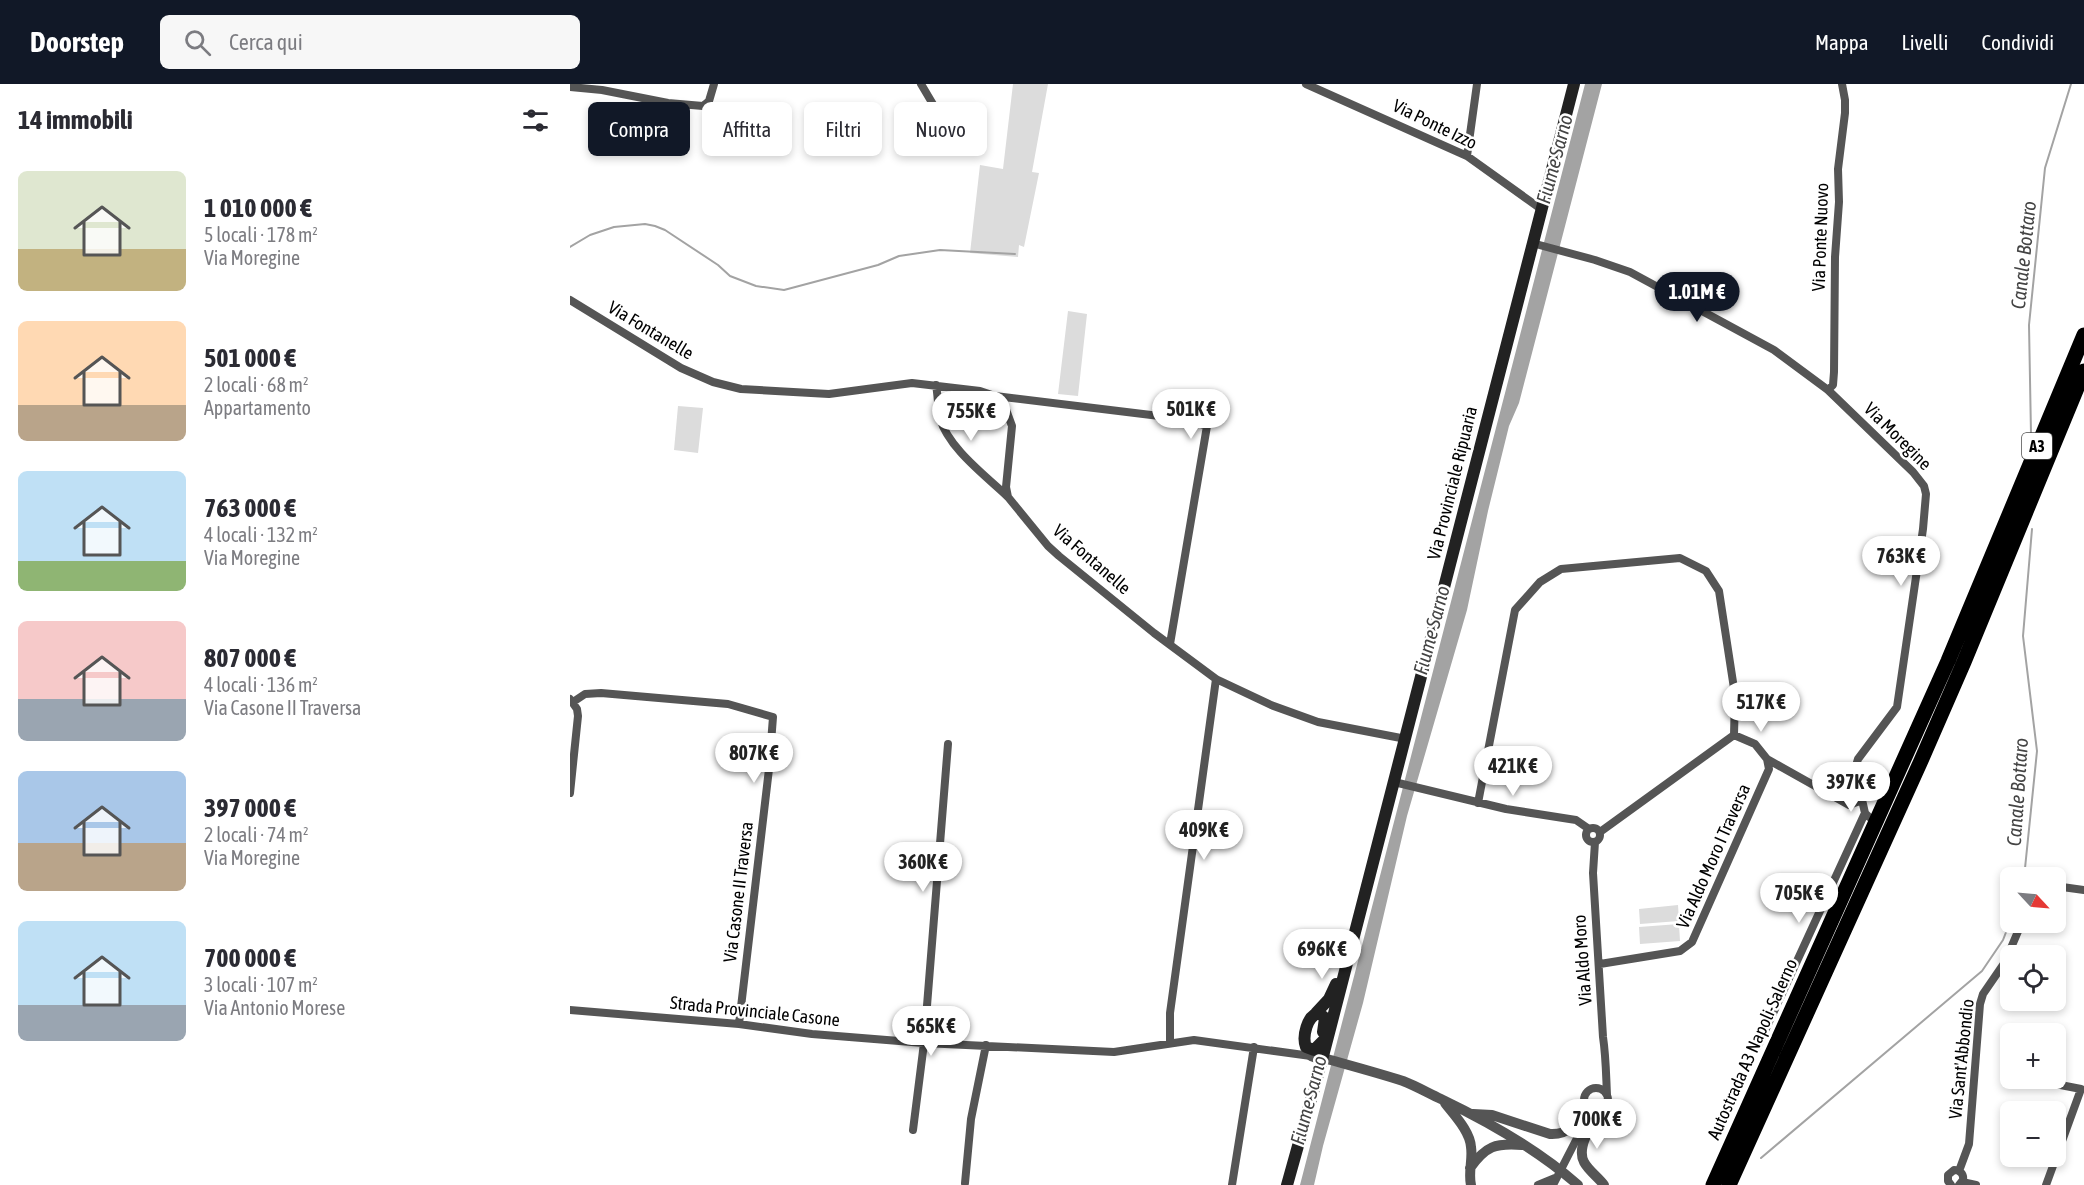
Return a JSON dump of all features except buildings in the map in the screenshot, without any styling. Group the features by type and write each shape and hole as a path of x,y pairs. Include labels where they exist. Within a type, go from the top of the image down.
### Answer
{"highway":[{"name":"Autostrada A3 Napoli-Salerno","path":"1713,1185 1948,661 2084,335"},
{"name":"Autostrada A3 Napoli-Salerno","path":"1729,1185 1924,753 2084,371"}],"main road":[{"name":"Via Provinciale Ripuaria","path":"1328,1036 1396,783 1540,209 1574,84"},
{"name":"Via Provinciale Ripuaria","path":"1287,1185 1317,1075 1314,1052 1321,1017 1347,961"},
{"path":"1314,1052 1328,1036 1321,1017"}],"street":[{"path":"570,87 602,90 668,104 703,106 710,101 714,84"},
{"path":"921,84 933,102"},
{"name":"Via Ponte Izzo","path":"1306,84 1330,88 1467,156 1540,209"},
{"path":"1467,156 1477,84"},
{"name":"Via Ponte Nuovo","path":"1828,390 1833,385 1834,372 1838,170 1845,113 1842,84"},
{"name":"Via Moregine","path":"1532,243 1630,272 1774,350 1828,390 1913,472 1924,486 1926,494 1923,529 1897,707 1858,759 1855,769 1867,815 1758,1046"},
{"name":"Via Fontanelle","path":"570,300 688,372 713,382 741,389 830,394 912,383 980,391 995,396 1184,419 1207,426 1170,644"},
{"name":"Via Fontanelle","path":"936,385 940,418 947,434 968,459 1008,497 1048,546 1216,679 1271,705 1318,722 1406,739"},
{"path":"995,396 1005,407 1012,426 1006,487 1008,497"},
{"path":"1478,803 1515,610 1540,582 1561,569 1680,558 1706,571 1719,591 1735,695 1734,735"},
{"path":"1170,1042 1170,1013 1216,679"},
{"name":"Via Casone II Traversa","path":"572,700 585,694 611,693 728,704 773,717 739,1024"},
{"path":"570,793 578,716 572,700"},
{"path":"1734,735 1755,744 1767,759 1849,805 1857,802 1861,794"},
{"path":"1588,829 1586,837 1595,842 1599,839 1600,832 1734,735"},
{"path":"913,1130 924,1043 948,744"},
{"name":"Via Aldo Moro I Traversa","path":"1600,964 1680,951 1692,942 1769,769 1767,759"},
{"path":"1396,783 1478,803 1576,820 1588,829 1595,828 1600,832"},
{"name":"Via Aldo Moro","path":"1595,842 1593,873 1607,1095"},
{"path":"2066,888 2084,891"},
{"name":"Via Sant'Abbondio","path":"1949,1184 1947,1178 1949,1173 1954,1170 1959,1171 1969,1144 1980,1004 1983,994 2008,956 2017,933"},
{"name":"Strada Provinciale Casone","path":"570,1010 924,1043 1114,1052 1194,1040 1314,1052"},
{"path":"965,1183 971,1119 986,1045"},
{"path":"1232,1185 1254,1047"},
{"path":"1314,1052 1405,1082 1472,1114 1552,1163 1578,1185"},
{"path":"1604,1185 1584,1163 1582,1153 1593,1110 1585,1098 1605,1075"},
{"path":"2046,1185 2081,1089 2066,1086"},
{"path":"1472,1114 1492,1115 1556,1135 1575,1125 1593,1110 1606,1106 1607,1095 1602,1090 1591,1090"},
{"path":"1443,1100 1470,1140 1471,1185"},
{"path":"1538,1185 1554,1181 1593,1110"},
{"path":"1469,1169 1478,1157 1492,1146 1505,1144 1525,1146"},
{"path":"1959,1171 1963,1178 1961,1184 1976,1185"}],"shaded area":[{"path":"1013,84 1048,84 1032,172 1039,173 1024,247 1019,245 1018,257 970,253 980,165 1003,169"},
{"name":"Fiume Sarno","path":"1585,84 1602,84 1519,403 1509,426 1467,610 1407,816 1363,1003 1314,1185 1300,1185"},
{"path":"1068,311 1087,314 1078,396 1058,394"},
{"path":"678,406 703,408 698,453 674,450"},
{"path":"1678,905 1679,921 1640,924 1639,909"},
{"path":"1679,924 1680,941 1640,944 1639,927"}],"waterway":[{"name":"Canale Bottaro","path":"2031,434 2029,325 2045,168 2071,84"},
{"path":"570,247 590,235 614,227 645,224 655,226 665,230 718,265 730,276 756,286 784,290 878,265 899,256 940,250 1015,254"},
{"name":"Canale Bottaro","path":"2025,867 2037,751 2023,636 2032,529"},
{"name":"Canale Bottaro","path":"1761,1158 1982,971 2006,933"}]}
